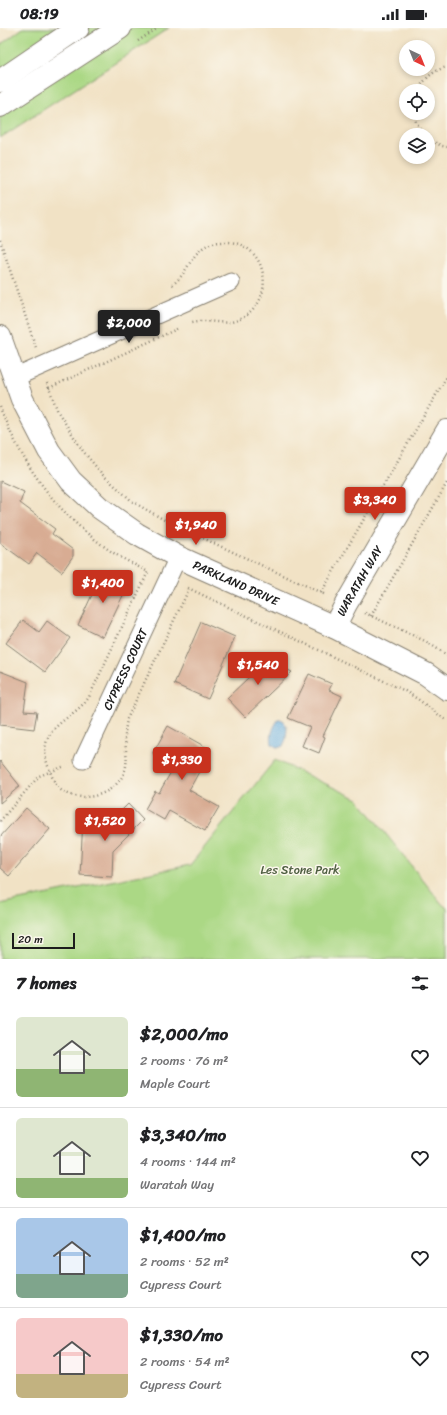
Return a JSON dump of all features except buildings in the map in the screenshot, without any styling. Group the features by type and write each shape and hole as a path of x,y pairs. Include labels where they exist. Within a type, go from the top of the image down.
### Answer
{"street":[{"path":"0,81 78,28"},
{"path":"0,106 120,28"},
{"path":"14,378 231,282"},
{"name":"PARKLAND DRIVE","path":"0,337 22,399 49,451 71,481 100,508 137,534 178,557 334,628 426,674 447,689"},
{"name":"WARATAH WAY","path":"334,628 346,604 447,431"},
{"name":"CYPRESS COURT","path":"83,760 178,557"}],"path":[{"path":"423,84 431,74 439,69 447,67"},
{"path":"435,142 447,147"},
{"path":"0,240 58,412 73,437 96,468 134,502 168,522 425,641 447,655"},
{"path":"321,593 447,376"},
{"path":"0,407 26,462 40,483 73,521 106,548 148,572 154,571 169,576 189,589 405,691 447,721"},
{"path":"371,616 447,483"},
{"path":"148,572 89,697 79,708 57,726 47,740 44,757 54,781 61,789 81,797 98,795 115,785 123,775 126,763 125,738 127,719 189,589"},
{"path":"0,821 39,776 83,760"}],"green space":[{"path":"23,28 169,28 0,138 0,45"},
{"name":"Les Stone Park","path":"275,760 358,799 442,904 447,908 447,959 0,959 0,904 190,865"}],"water":[{"path":"278,720 283,720 287,728 286,739 283,746 278,748 272,744 271,737 273,728"}]}
